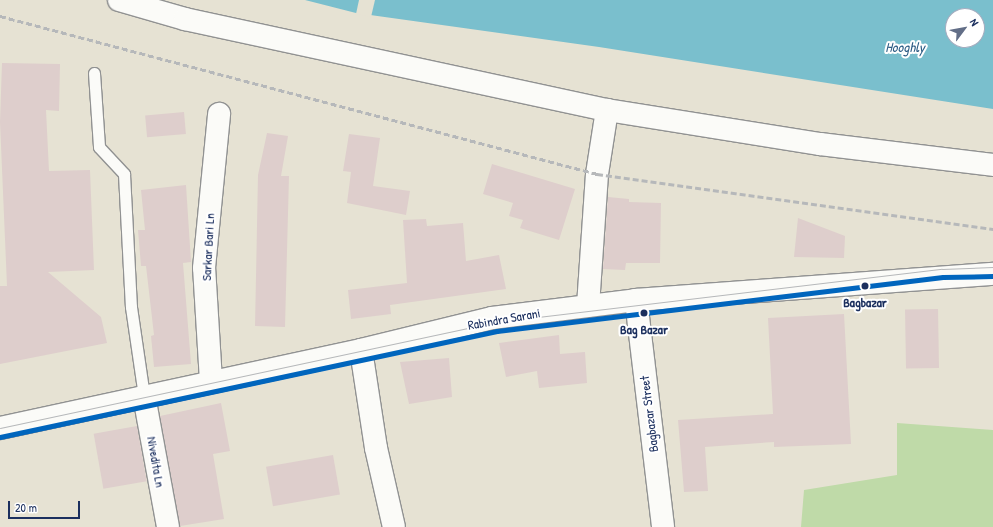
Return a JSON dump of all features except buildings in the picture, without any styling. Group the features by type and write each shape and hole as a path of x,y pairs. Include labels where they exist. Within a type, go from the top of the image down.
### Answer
{"street":[{"path":"119,0 185,19 607,110 820,144 993,165"},
{"path":"588,306 597,174 607,110"},
{"name":"Sarkar Bari Ln","path":"211,381 204,268 219,114"},
{"name":"Rabindra Sarani","path":"0,428 211,381 361,350 492,318 636,300 993,274"},
{"name":"Bagbazar Street","path":"636,300 663,527"},
{"path":"361,350 376,448 394,527"},
{"name":"Nivedita Ln","path":"144,396 168,527"}],"lane":[{"path":"94,73 99,147 124,174 131,307 144,396"}],"green space":[{"path":"897,423 993,430 993,527 801,527 804,490 897,475"}],"water":[{"name":"Hooghly","path":"305,0 993,0 993,109 599,47 356,13"}],"pier":[{"path":"359,0 375,0 371,17 356,14"}],"tram line":[{"path":"0,428 496,322 942,269 993,267"}],"railway":[{"path":"0,16 597,174 993,229"}],"transit line":[{"path":"0,437 497,331 943,277 993,276"}],"place":[{"name":"Bagbazar","path":"865,286"},
{"name":"Bag Bazar","path":"644,313"}]}
